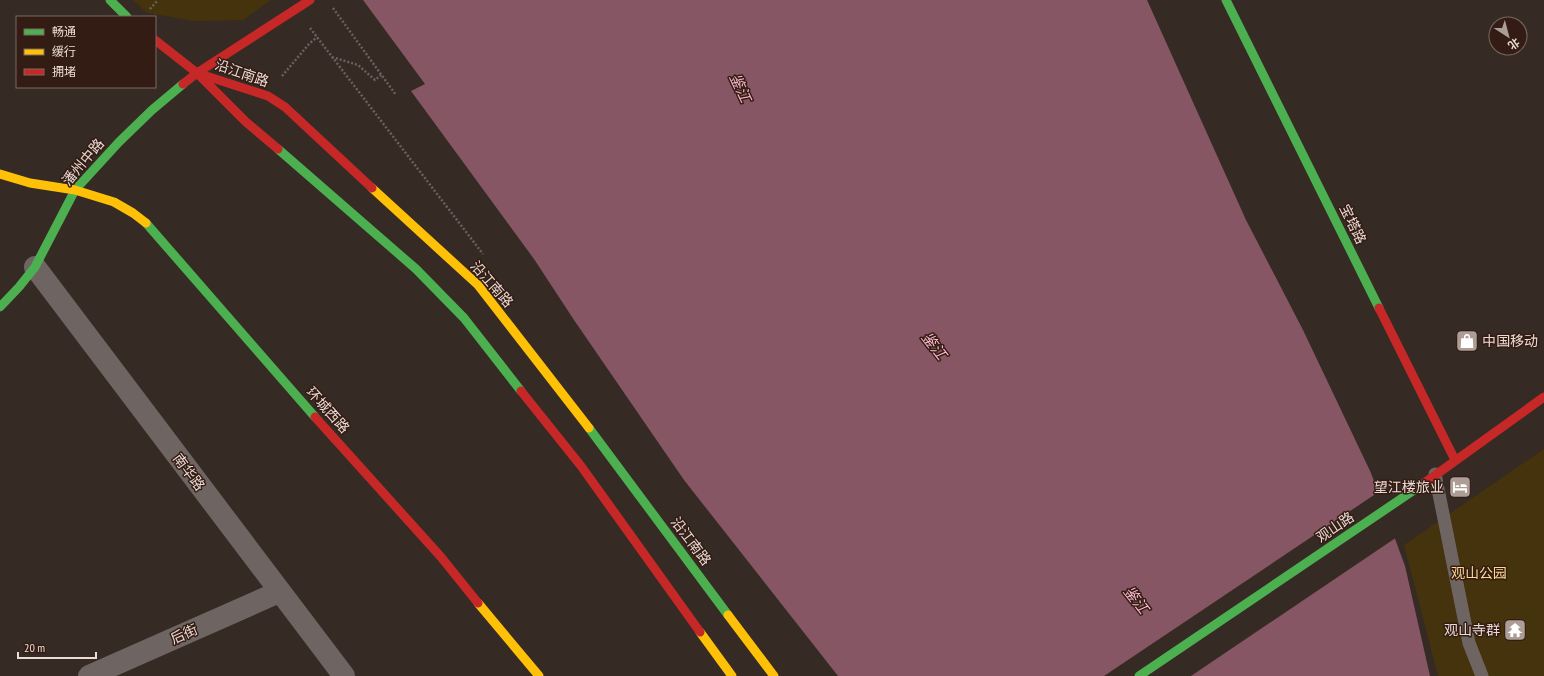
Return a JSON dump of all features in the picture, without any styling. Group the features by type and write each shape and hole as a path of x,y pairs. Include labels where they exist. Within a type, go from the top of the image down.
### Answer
{"street":[{"path":"110,0 126,16"},
{"name":"宝塔路","path":"1226,0 1455,460"},
{"name":"潘州中路","path":"0,307 35,267 75,190 118,142 196,72 309,1"},
{"path":"156,41 196,72"},
{"name":"沿江南路","path":"196,72 246,122 416,269 464,318 581,466 732,676"},
{"name":"沿江南路","path":"196,72 240,88 268,96 285,107 478,285 605,449 774,676"},
{"name":"环城西路","path":"0,174 30,183 75,190 114,202 133,213 146,223 275,372 441,558 539,676"},
{"name":"南华路","path":"35,267 279,592 344,676"},
{"name":"观山路","path":"1139,676 1416,489 1544,397"},
{"name":"后街","path":"89,676 279,592"}],"lane":[{"path":"1435,474 1469,643 1482,676"}],"path":[{"path":"331,6 396,95"},
{"path":"278,80 309,44 318,38"},
{"path":"332,57 358,65 376,80 381,75"}],"green space":[{"path":"133,0 271,0 243,20 195,21 147,13"},
{"name":"观山公园","path":"1544,449 1544,676 1438,676 1404,545"}],"water":[{"name":"鉴江","path":"363,0 1147,0 1246,220 1303,330 1371,473 1405,566 1430,676 838,676 684,480 534,259 411,91 425,84"}],"pier":[{"path":"1380,491 1397,537 1191,676 1104,676"}],"traffic: fast":[{"path":"110,0 126,16"},
{"path":"1226,0 1379,308"},
{"path":"0,307 35,267 75,190 119,142 152,110 183,84"},
{"path":"278,149 416,269 464,318 521,391"},
{"path":"146,223 315,417"},
{"path":"589,428 728,615"},
{"path":"1139,676 1423,484"}],"traffic: slow":[{"path":"0,174 30,183 75,190 114,202 133,213 146,223"},
{"path":"372,188 478,285 589,428"},
{"path":"478,603 539,676"},
{"path":"728,615 774,676"},
{"path":"700,632 732,676"}],"traffic: jam":[{"path":"183,84 197,73 310,0"},
{"path":"156,41 197,73 246,122 278,149"},
{"path":"203,75 268,96 285,107 372,188"},
{"path":"1379,308 1455,460"},
{"path":"521,391 581,466 700,632"},
{"path":"1423,484 1544,397"},
{"path":"315,417 441,557 478,603"}],"place":[{"name":"中国移动","path":"1467,341"},
{"name":"望江楼旅业","path":"1460,487"},
{"name":"观山寺群","path":"1515,630"}]}
